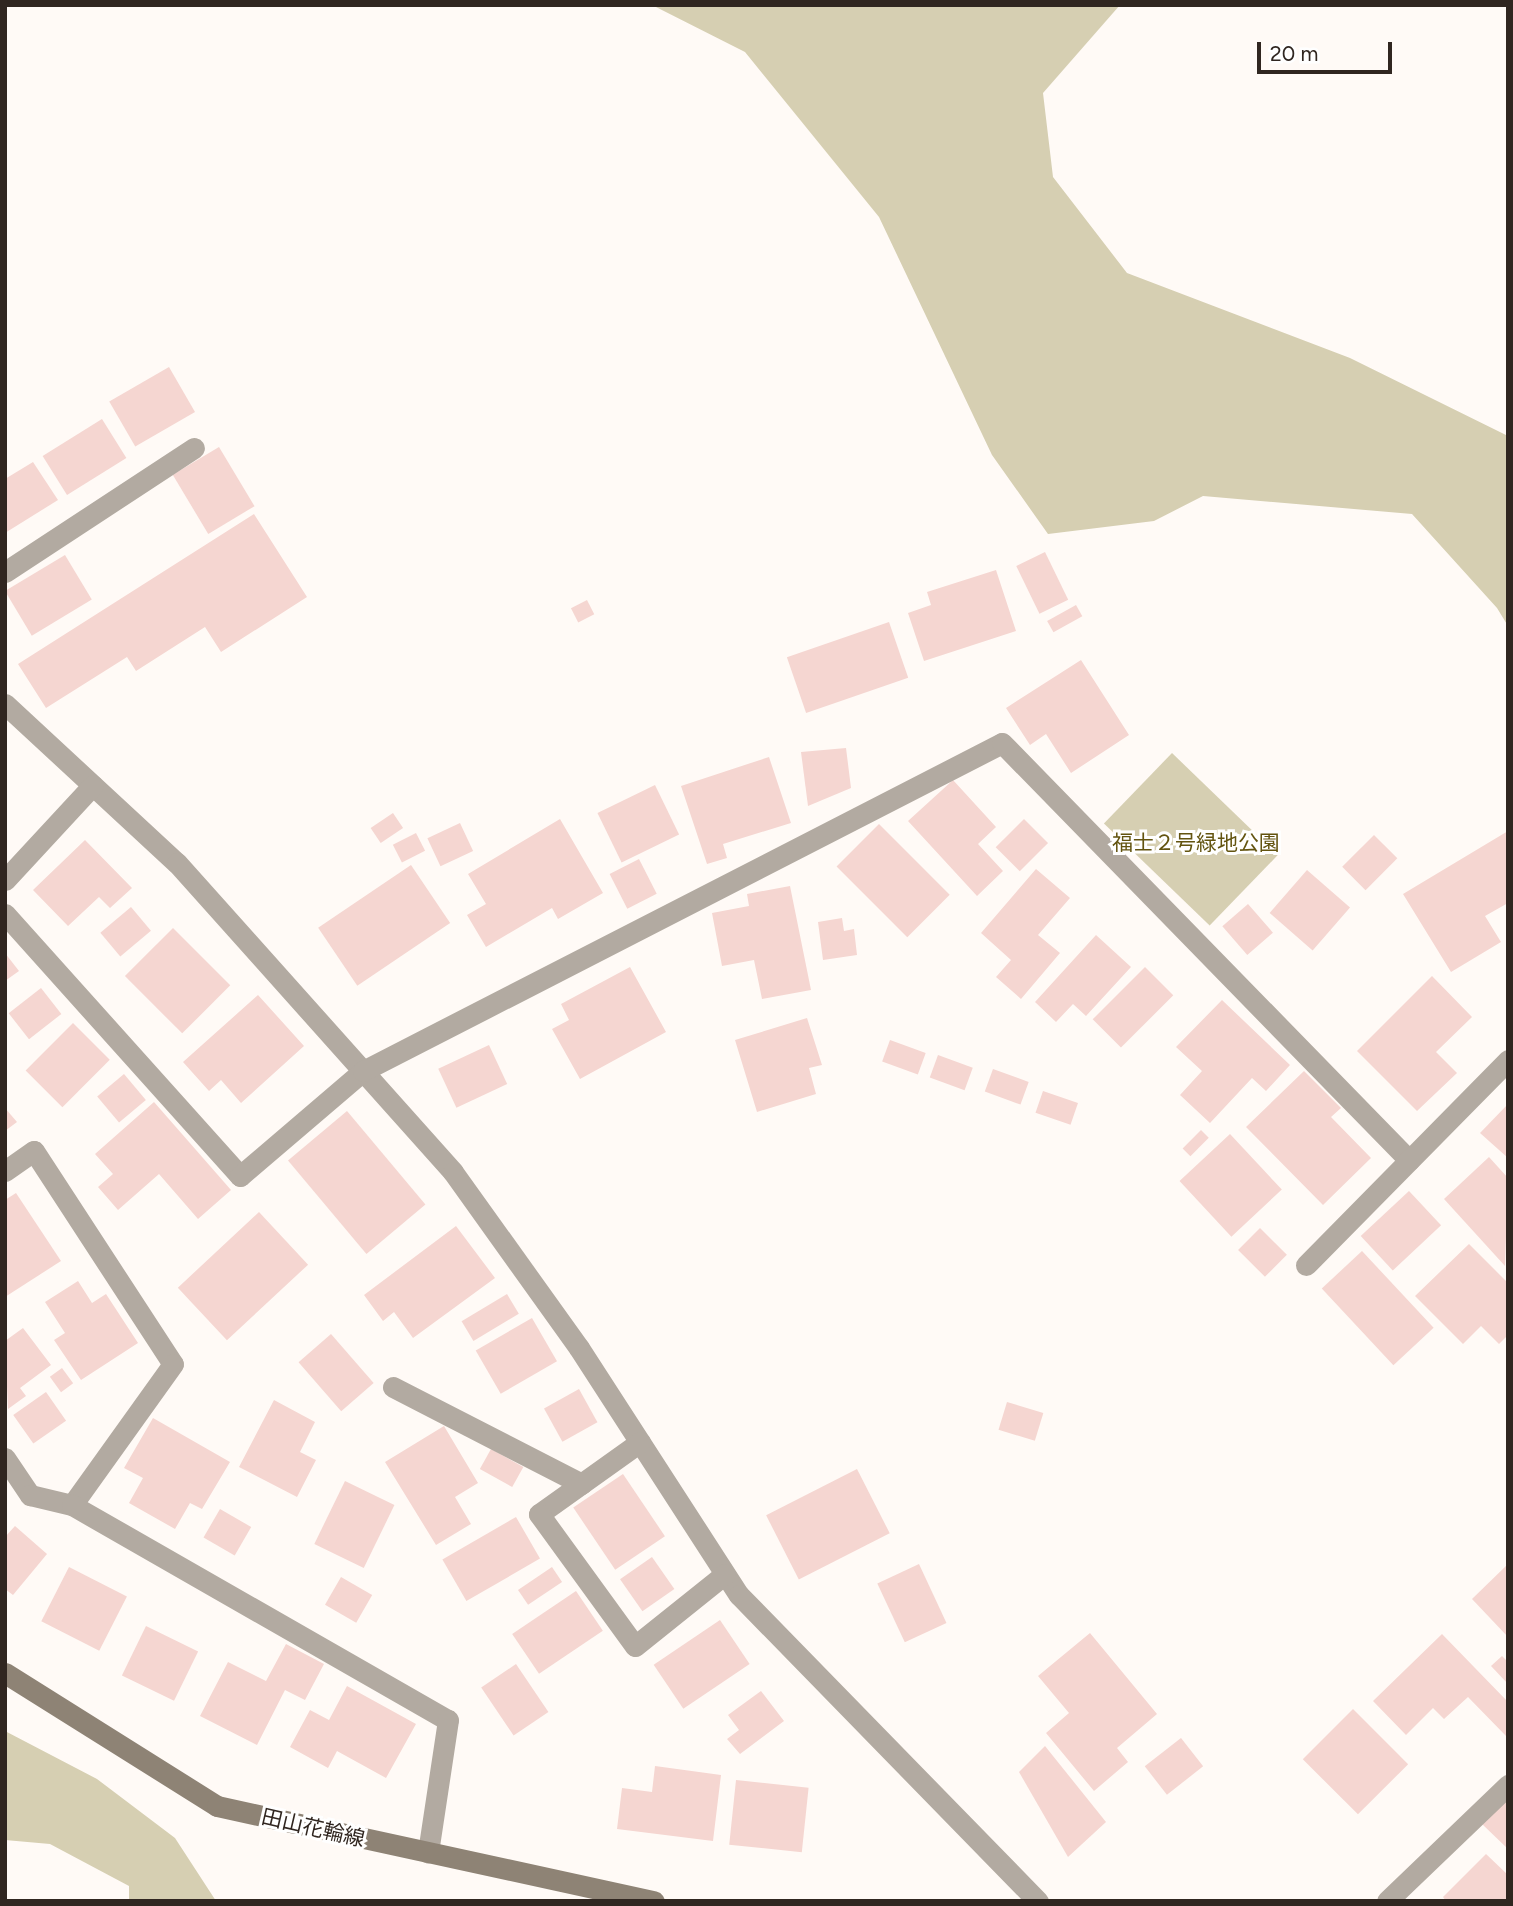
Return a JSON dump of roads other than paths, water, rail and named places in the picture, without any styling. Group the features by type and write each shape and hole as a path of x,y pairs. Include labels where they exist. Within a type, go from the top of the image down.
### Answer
{"main road":[{"name":"田山花輪線","path":"5,1674 217,1806 654,1901"}],"street":[{"path":"5,572 194,448"},
{"path":"5,704 177,863 453,1172 640,1442 739,1595 1038,1901"},
{"path":"5,914 240,1176 363,1071 1002,743 1409,1160"},
{"path":"5,880 93,785"},
{"path":"1306,1265 1508,1060"},
{"path":"5,1171 34,1151 173,1364 72,1505"},
{"path":"393,1387 582,1484"},
{"path":"640,1442 539,1514 635,1646 725,1574"},
{"path":"5,1458 30,1494 72,1505 448,1720 428,1853"},
{"path":"1387,1901 1508,1785"}],"park label":[{"name":"福士２号緑地公園","path":"1196,843"}]}
